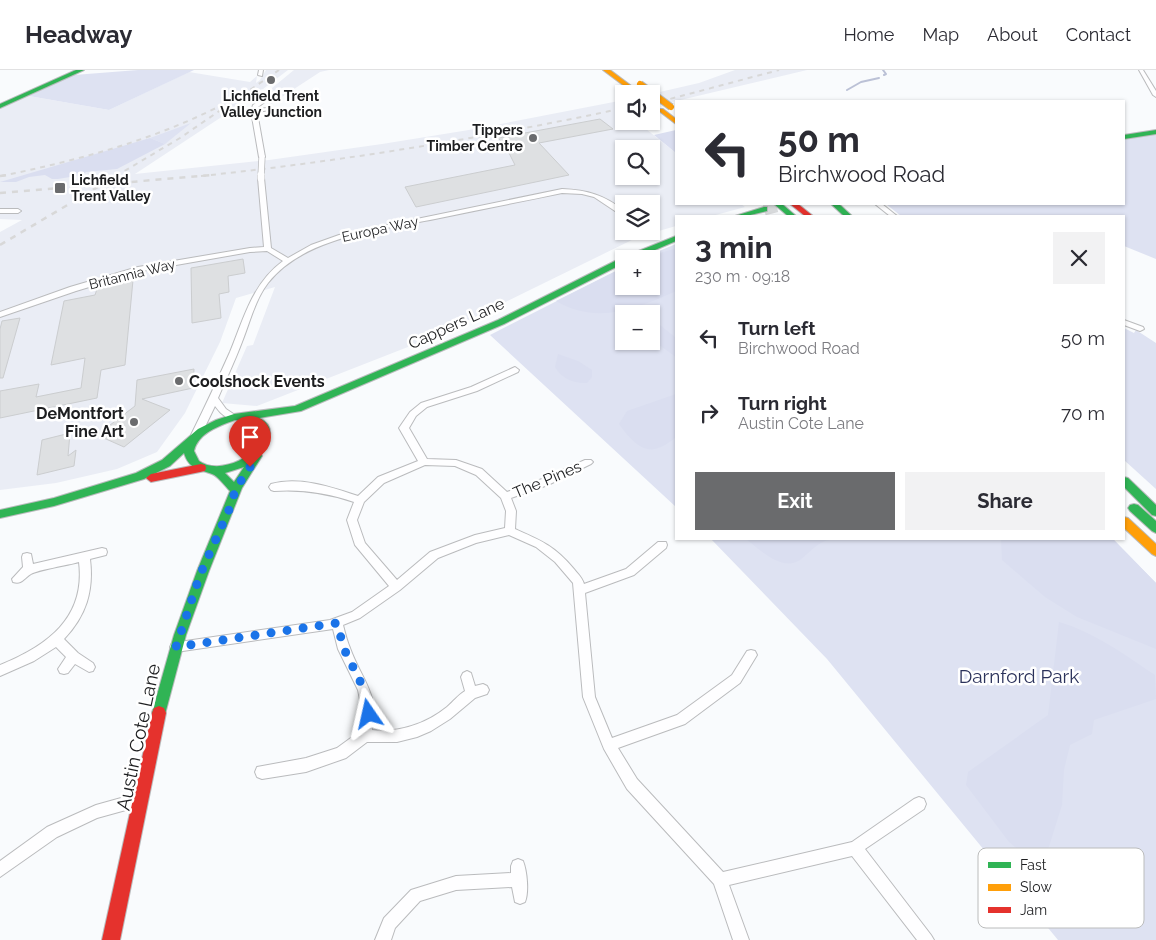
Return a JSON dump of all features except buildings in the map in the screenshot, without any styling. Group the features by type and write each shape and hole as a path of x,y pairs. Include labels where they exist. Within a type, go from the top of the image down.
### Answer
{"main road":[{"path":"0,106 81,70"},
{"path":"606,70 631,85"},
{"path":"619,70 634,85"},
{"path":"669,109 675,120"},
{"path":"1125,137 1156,132"},
{"path":"779,205 791,215"},
{"path":"795,205 808,215"},
{"path":"836,205 847,215"},
{"path":"743,215 764,209"},
{"name":"Cappers Lane","path":"647,250 675,238"},
{"name":"Cappers Lane","path":"275,427 298,409 501,322 615,264"},
{"name":"Cappers Lane","path":"194,437 212,424 236,417 298,409"},
{"path":"236,417 258,421 264,426 275,427"},
{"name":"Austin Cote Lane","path":"111,940 139,813 139,800 176,647 200,575 232,503 235,490 265,446 275,427"},
{"path":"194,437 189,448 189,456 193,463 201,468"},
{"path":"54,502 140,476 166,462 194,437"},
{"path":"0,514 119,488 163,474 201,468 217,471 238,466 257,456"},
{"path":"217,471 235,490"},
{"path":"1125,482 1156,512"},
{"path":"1125,500 1156,528"},
{"path":"1125,523 1153,548"}],"street":[{"path":"1141,70 1156,95"},
{"path":"272,94 260,101 255,106 254,112 262,157 261,178 268,249 288,261"},
{"path":"254,112 267,110"},
{"name":"Europa Way","path":"194,437 213,397 254,297 272,273 309,249 341,236 549,193 573,191 596,194 615,207"},
{"path":"879,205 893,215"},
{"path":"0,211 18,211"},
{"name":"Britannia Way","path":"0,315 73,289 141,269 250,250 268,249"},
{"path":"1125,322 1140,329"},
{"path":"424,462 404,428 413,414 424,405 474,389 515,370"},
{"path":"213,397 223,411 236,417"},
{"name":"The Pines","path":"396,587 360,544 352,520 360,500 381,480 403,469 424,462 456,463 479,472 505,496 511,511 510,531"},
{"name":"The Pines","path":"505,496 545,482 588,462"},
{"path":"274,487 301,484 326,488 360,500"},
{"path":"176,647 337,623 356,615 396,587 434,555 476,539 510,531 540,544 558,559 578,582 589,697 609,746 632,784 720,880 741,940"},
{"path":"579,590 630,572 662,545"},
{"path":"17,579 29,569 102,552"},
{"path":"28,557 29,569"},
{"path":"0,671 22,662 58,640 71,625 81,604 86,583 84,557"},
{"path":"337,623 344,649 364,689 369,714 365,736"},
{"path":"58,640 74,658 89,667"},
{"path":"609,746 681,720 736,679 751,655"},
{"path":"64,669 74,658"},
{"path":"262,772 306,765 341,753 365,736 382,738 408,735 446,715 477,691 467,677"},
{"path":"0,870 52,832 96,812 139,800"},
{"path":"720,880 855,848 919,804"},
{"path":"855,848 926,940"},
{"path":"383,940 390,923 416,895 456,884 518,873 520,897"}],"shaded area":[{"path":"266,70 288,70 263,89 254,91 220,118 135,174 269,160 382,144 475,129 615,102 615,130 647,130 660,140 615,140 615,185 660,185 660,140 675,152 675,205 742,205 745,207 716,215 675,215 675,226 660,231 660,195 615,195 615,240 632,240 436,336 257,406 222,403 247,346 253,345 275,287 236,298 220,342 185,413 157,452 117,469 56,483 0,490 0,232 22,220 0,219 0,109 29,96 109,110 189,72 250,82 257,76 256,83"},
{"path":"294,70 329,70 320,72 268,106 266,93"},
{"path":"735,70 807,70 660,105 660,92 699,83"},
{"path":"675,130 675,152 654,135"},
{"path":"150,138 165,144 117,169 86,172 82,175 58,179 52,179 45,175 29,177 16,182 0,182"},
{"path":"675,248 675,291 661,298 642,305 615,305 615,312 601,313 571,308 556,301 615,272 615,295 660,295 660,253"},
{"path":"660,325 675,337 675,356 660,345"},
{"path":"558,354 578,361 592,370 592,377 587,383 582,383 564,377 555,367"},
{"path":"675,394 675,438 658,448 646,449 636,443 619,424 627,411"},
{"path":"747,540 830,540 821,543 800,560 793,563 778,561"},
{"path":"1001,540 1114,540 1156,583 1156,649 1077,617 1045,597 1002,560"},
{"path":"1059,622 1097,638 1155,675 1156,699 1094,720 1092,734 1070,745 1064,770 1062,805 1049,848 1016,848 1009,842 966,785 968,772 1048,715"}],"green space":[{"path":"138,70 194,70 109,110 29,96 74,75"},
{"path":"191,123 165,144 150,138"},
{"path":"1156,134 1156,259 1125,246 1125,215 900,215 887,205 1125,205 1125,140"},
{"path":"675,244 675,506 490,335 615,272 615,295 660,295 660,251"},
{"path":"1125,328 1134,333 1136,330 1156,343 1156,489 1125,461"},
{"name":"Darnford Park","path":"712,540 1114,540 1156,583 1156,940 1058,940 1048,928 1144,928 1144,848 982,848 827,659"}],"waterway":[{"path":"883,70 886,74 884,75"},
{"path":"847,90 861,82 879,78"}],"tunnel":[{"path":"764,209 779,205"}],"railway":[{"path":"116,176 180,138 279,70"},
{"path":"660,102 779,70"},
{"path":"3,176 56,164 137,141 216,108"},
{"path":"201,176 413,148 615,110"},
{"path":"3,176 7,175"},
{"path":"102,184 118,175"},
{"path":"102,184 213,175"},
{"path":"0,193 102,184"},
{"path":"0,245 102,184"}],"traffic: fast":[{"path":"0,106 81,70"},
{"path":"1125,137 1156,132"},
{"path":"779,205 791,215"},
{"path":"836,205 847,215"},
{"path":"743,215 764,209"},
{"path":"648,250 675,238"},
{"path":"238,417 297,409 501,322 615,265"},
{"path":"234,417 253,419 265,428 266,433 261,446 252,457 235,466 217,470 200,468 191,459 188,451 190,444 195,437 210,427 234,417"},
{"path":"0,514 54,502 140,476 166,463 193,439"},
{"path":"159,713 180,635 203,571 237,487 257,456"},
{"path":"217,471 235,490"},
{"path":"1125,482 1156,512"},
{"path":"1134,508 1156,528"}],"traffic: slow":[{"path":"606,70 627,85"},
{"path":"640,84 671,107"},
{"path":"661,110 675,121"},
{"path":"1125,522 1156,551"}],"traffic: jam":[{"path":"795,205 808,215"},
{"path":"151,478 201,468"},
{"path":"111,940 159,713"}],"place":[{"name":"Lichfield Trent Valley Junction","path":"271,80"},
{"name":"Tippers Timber Centre","path":"533,138"},
{"name":"Lichfield Trent Valley","path":"60,188"},
{"name":"Coolshock Events","path":"179,381"},
{"name":"DeMontfort Fine Art","path":"134,422"}],"route":[{"path":"250,467 235,490 232,503 200,575 176,647 337,623 344,649 364,689 369,714"}]}
